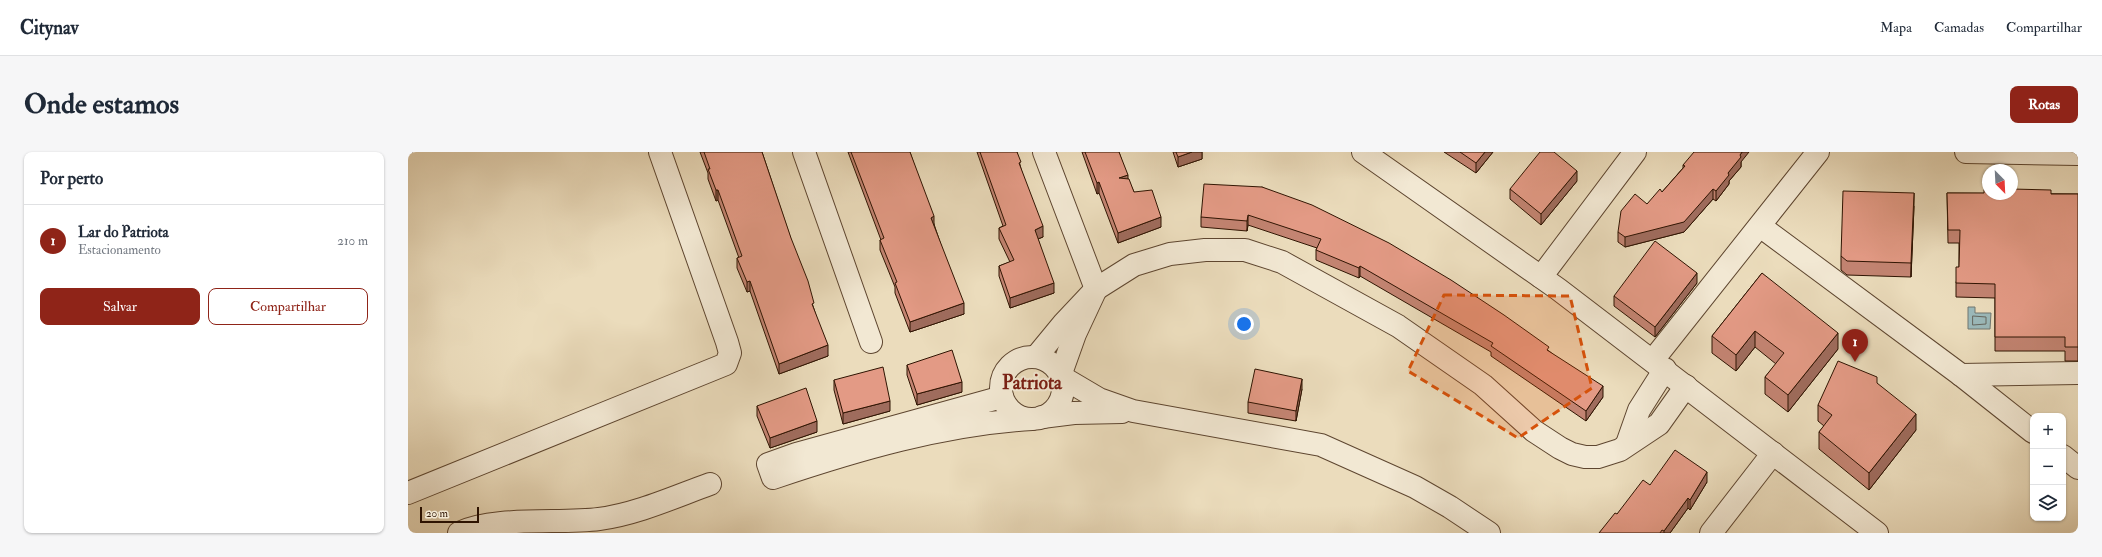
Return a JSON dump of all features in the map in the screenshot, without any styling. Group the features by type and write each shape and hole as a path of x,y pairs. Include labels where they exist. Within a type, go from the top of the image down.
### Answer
{"street":[{"path":"408,493 726,364 730,353 728,342 660,152"},
{"path":"804,152 871,342"},
{"path":"1044,152 1096,289 1075,334 1060,376"},
{"path":"1363,152 1541,277 1659,364 1877,533"},
{"path":"1541,277 1635,152"},
{"path":"1627,444 1639,410 1659,364 1760,226 1818,152"},
{"path":"1966,152 2078,154"},
{"path":"1760,226 1961,375 2030,430"},
{"path":"1036,357 1064,323 1096,289 1134,265 1170,254 1205,250 1245,250 1282,262 1398,326 1483,385 1534,431 1572,454 1585,458 1598,457 1620,450 1659,424 1686,386"},
{"path":"1026,357 1036,357 1046,360 1055,367 1060,376 1063,386 1062,396 1051,412 1037,418 1022,418 1014,414 1006,406 1000,387 1008,368 1016,361 1026,357"},
{"path":"1961,375 2078,373"},
{"path":"1060,376 1099,399 1133,411 1321,445 1415,487 1450,507 1490,533"},
{"path":"1002,397 804,452 771,471 918,436 1004,421 1074,413 1133,411"},
{"path":"1711,533 1773,453"},
{"path":"2066,458 2078,468"},
{"path":"460,533 466,530 492,524 599,519 634,511 710,484"}],"highlighted area":[{"path":"1444,295 1570,296 1592,388 1518,438 1408,371"}],"water":[{"path":"1968,307 1975,307 1975,313 1991,313 1990,329 1968,329"}],"building":[{"path":"704,152 762,152 791,238 808,281 814,303 812,304 828,345 779,364 750,281 747,282 737,258 742,256 718,190 716,190 708,169 710,169"},
{"path":"851,152 910,152 934,216 931,218 964,303 910,322 895,283 897,282 880,240 884,238"},
{"path":"980,152 1017,152 1021,162 1019,163 1043,226 1035,230 1054,283 1010,298 999,266 1014,260 999,228 1006,225"},
{"path":"1085,152 1119,152 1128,175 1119,178 1129,179 1134,192 1152,190 1161,217 1118,233 1099,182 1097,183"},
{"path":"1176,152 1192,152 1178,157"},
{"path":"1460,152 1485,152 1476,163"},
{"path":"1540,152 1554,152 1577,171 1541,214 1510,189"},
{"path":"1694,152 1742,152 1740,155 1741,157 1728,173 1729,175 1716,191 1713,189 1684,222 1625,237 1618,232 1621,211 1635,194 1647,204 1660,189 1662,192 1685,166 1683,165"},
{"path":"1204,184 1262,187 1312,205 1389,243 1451,280 1504,315 1549,347 1547,350 1603,386 1586,411 1491,346 1493,343 1360,266 1359,268 1316,250 1321,239 1248,215 1247,221 1201,217"},
{"path":"2018,189 2051,190 2051,194 2078,194 2078,347 2065,347 2065,337 1995,337 1995,284 1956,283 1956,267 1959,267 1960,230 1948,230 1947,193 1982,193 1982,200 2018,200"},
{"path":"1843,191 1914,193 1911,263 1847,261 1841,256"},
{"path":"1655,241 1697,273 1655,327 1614,296"},
{"path":"1762,273 1838,333 1788,395 1765,377 1784,353 1755,331 1736,355 1712,336"},
{"path":"952,350 962,382 917,394 907,365"},
{"path":"1838,361 1877,377 1877,383 1916,414 1869,473 1819,432 1832,415 1818,405"},
{"path":"883,367 890,401 843,413 834,380"},
{"path":"1255,369 1302,379 1296,411 1248,402"},
{"path":"806,388 817,421 770,438 757,406"},
{"path":"1675,450 1707,472 1690,500 1688,498 1664,531 1662,530 1660,533 1599,533 1615,513 1617,514 1643,480 1650,485"}],"place":[{"name":"Lar do Patriota","path":"1855,362"}],"district":[{"name":"Patriota","path":"1032,383"}]}
